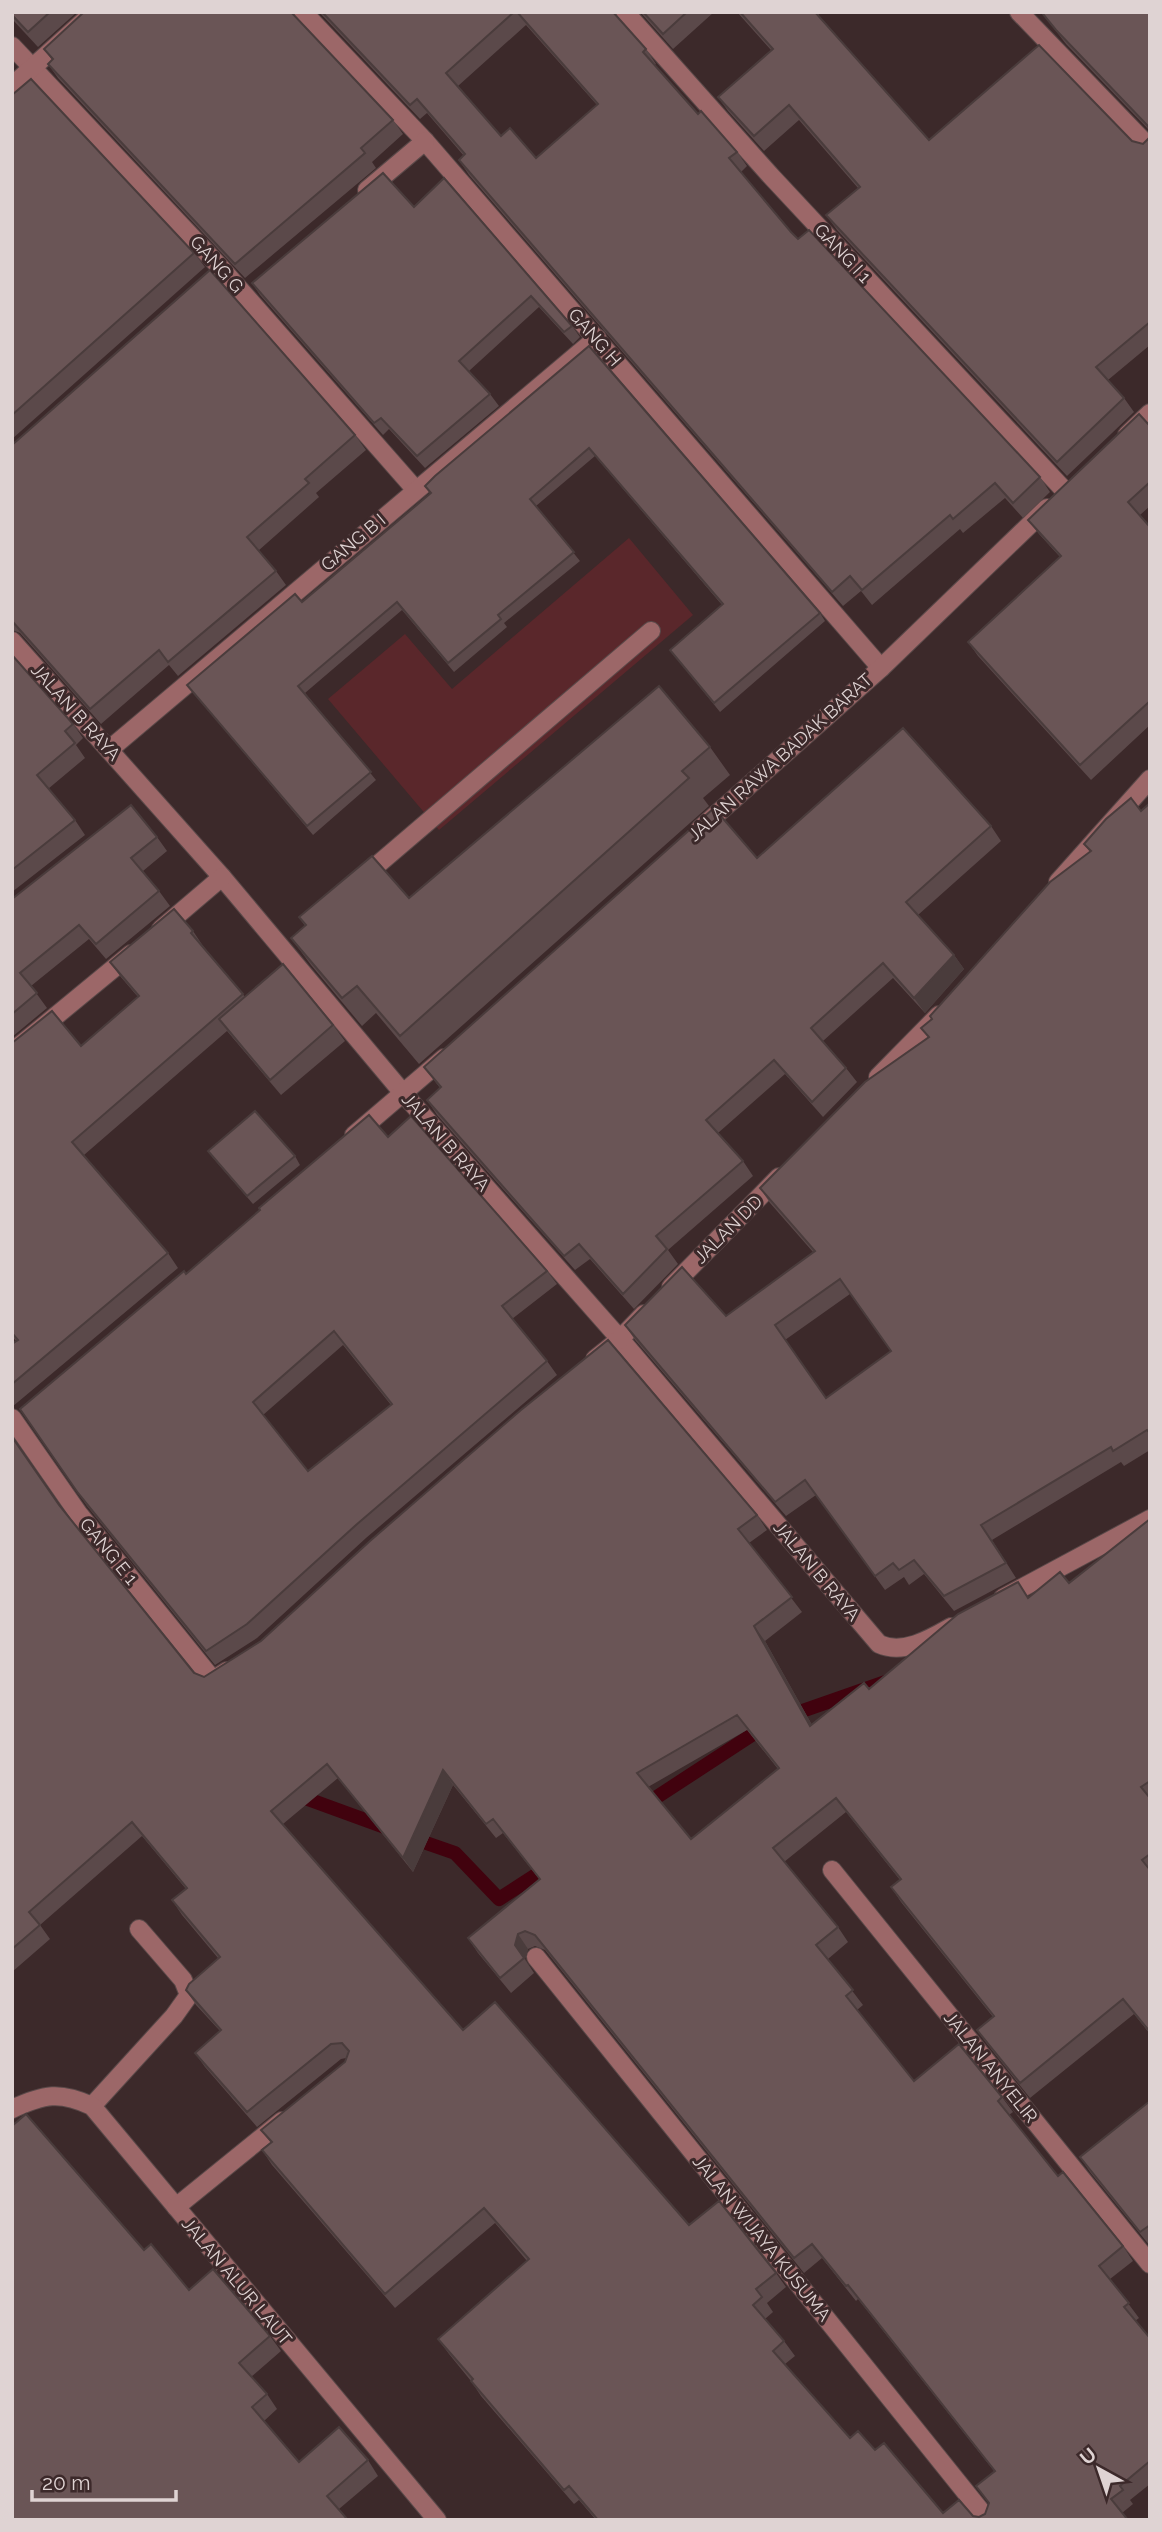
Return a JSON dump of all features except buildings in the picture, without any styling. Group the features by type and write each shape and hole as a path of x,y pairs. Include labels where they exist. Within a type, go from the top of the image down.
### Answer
{"street":[{"path":"12,86 94,12"},
{"name":"GANG H","path":"303,12 425,141 881,668"},
{"name":"GANG I 1","path":"625,12 770,175 1070,487"},
{"path":"1018,12 1150,148"},
{"name":"GANG G","path":"12,46 216,272 250,289 415,489"},
{"path":"351,204 425,141"},
{"name":"GANG B I","path":"110,749 597,338"},
{"path":"1112,448 1150,413"},
{"name":"JALAN RAWA BADAK BARAT","path":"685,843 881,668 1070,487"},
{"path":"353,885 651,631"},
{"name":"JALAN B RAYA","path":"12,641 110,749 145,801 284,943 403,1093 620,1339 879,1644 889,1648 904,1647 922,1641 968,1617"},
{"path":"1048,893 1150,779"},
{"path":"12,1052 222,877"},
{"path":"868,1087 954,997"},
{"path":"342,1144 458,1045"},
{"name":"JALAN DD","path":"586,1366 620,1339 790,1166"},
{"name":"GANG E 1","path":"17,1417 78,1513 213,1679 236,1665"},
{"path":"990,1605 1150,1519"},
{"name":"JALAN ANYELIR","path":"832,1870 1150,2264"},
{"path":"12,2109 53,2095 72,2096 92,2106 189,1995 183,1980 139,1929"},
{"name":"JALAN WIJAYA KUSUMA","path":"536,1957 988,2520"},
{"name":"JALAN ALUR LAUT","path":"92,2106 437,2520"},
{"path":"176,2207 295,2111"}],"shaded area":[{"path":"629,538 693,615 439,830 328,699 405,634 452,689"}],"waterway":[{"path":"785,1717 888,1681"},
{"path":"640,1808 767,1725"},
{"path":"294,1794 390,1829"},
{"path":"409,1837 455,1853 499,1899 550,1866"}]}
